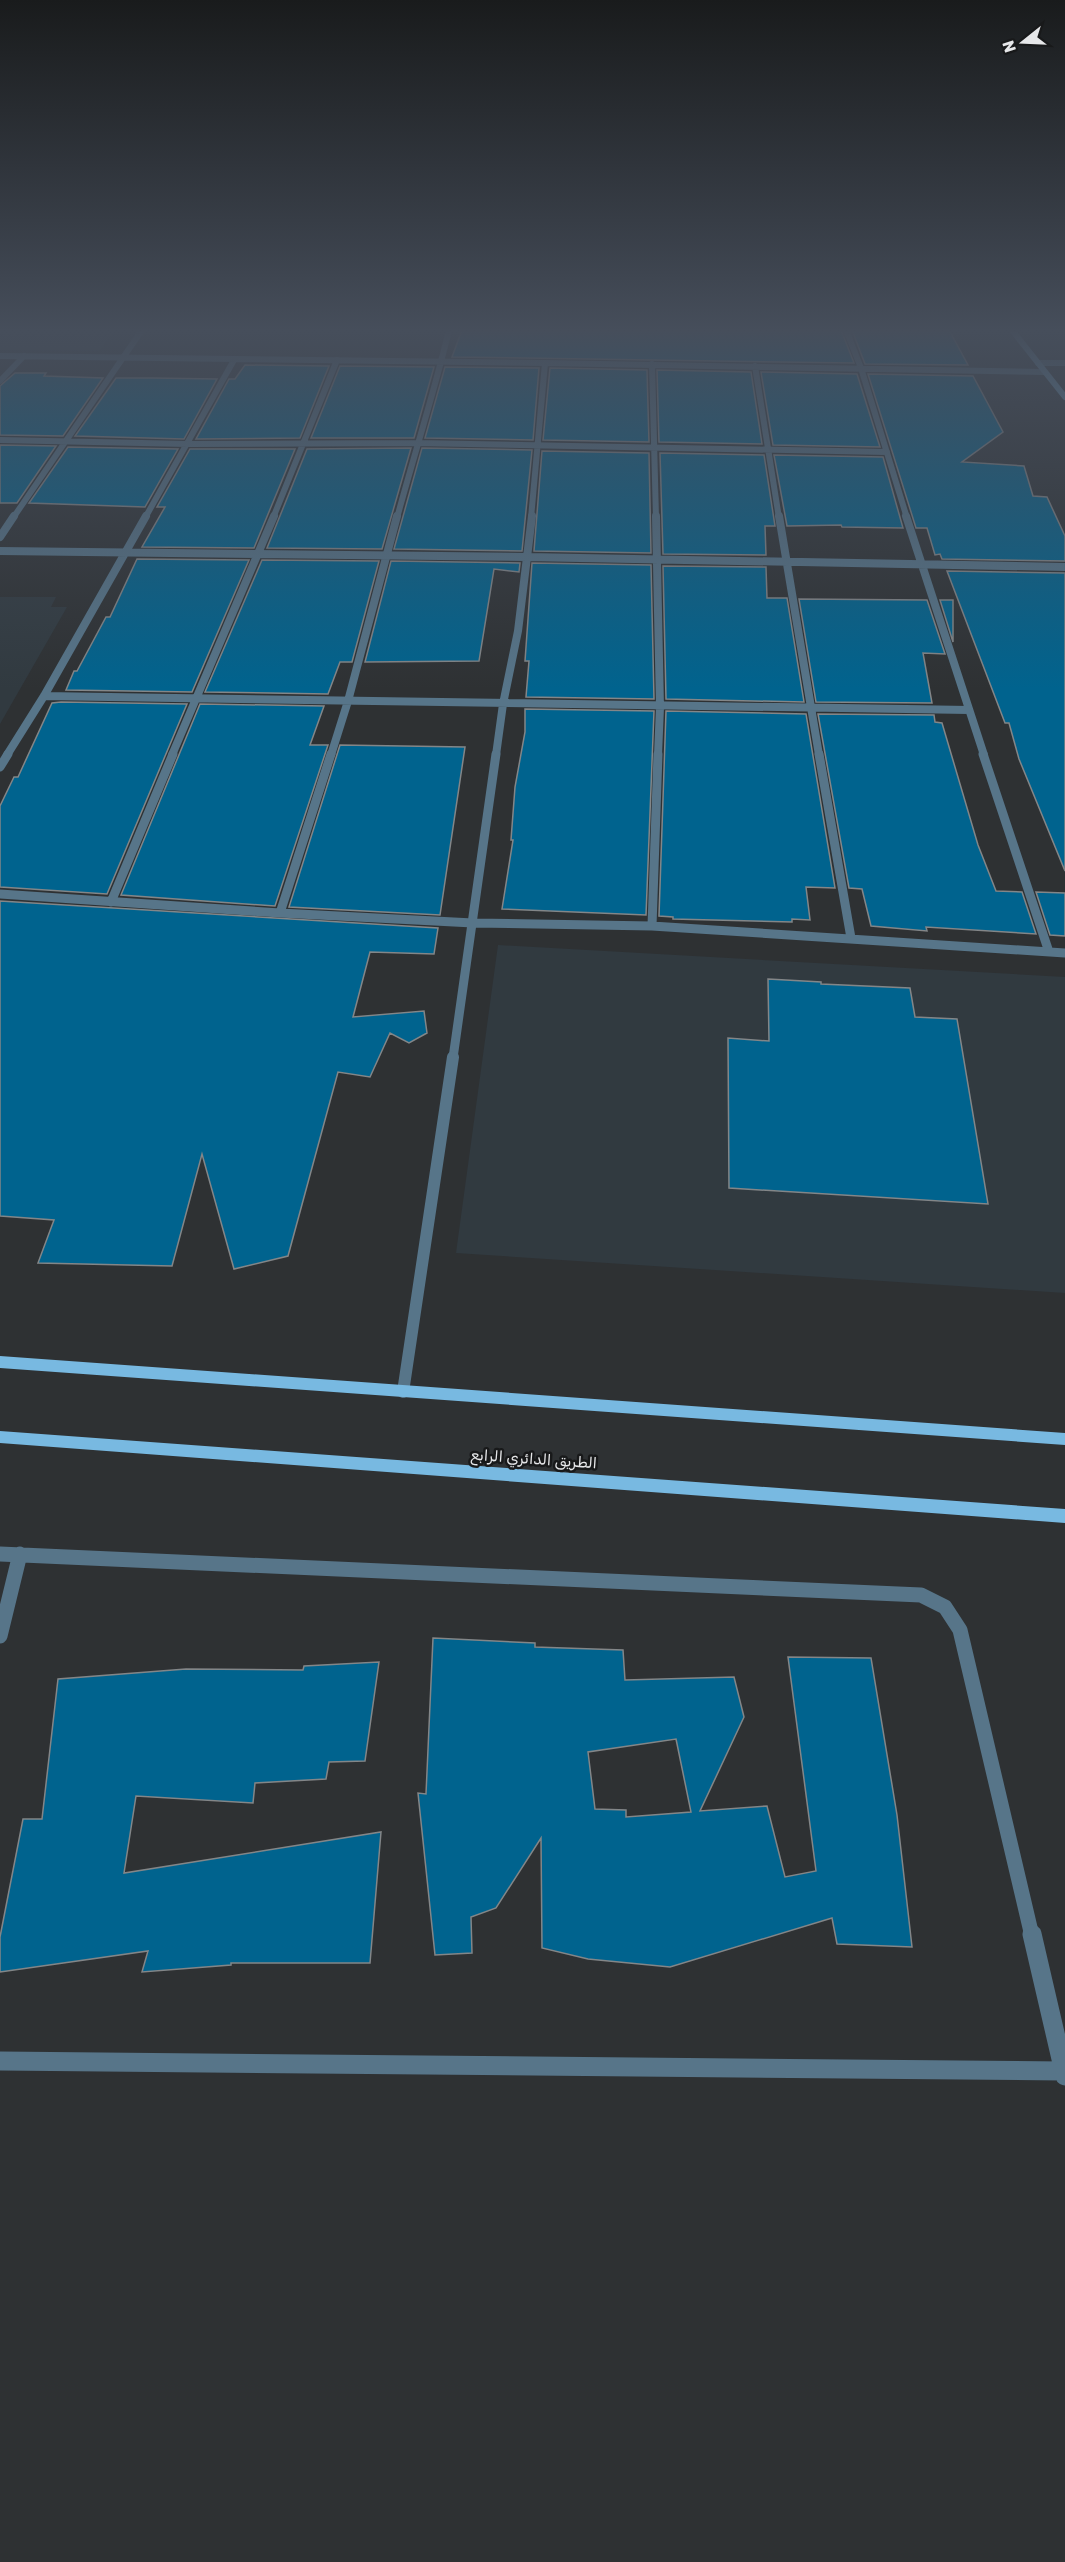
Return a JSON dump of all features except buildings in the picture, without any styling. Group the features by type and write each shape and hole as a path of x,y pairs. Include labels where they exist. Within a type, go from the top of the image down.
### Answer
{"main road":[{"path":"0,1362 1065,1439"},
{"name":"الطريق الدائري الرابع","path":"0,1437 1065,1516"}],"street":[{"path":"0,537 59,450"},
{"path":"0,767 44,696 123,553 186,450"},
{"path":"111,902 303,450"},
{"path":"280,913 348,701 415,450"},
{"path":"403,1392 473,923 503,704 518,632 539,450"},
{"path":"652,926 660,707 654,450"},
{"path":"753,450 888,452 921,565 1049,952"},
{"path":"770,450 786,561 851,938"},
{"path":"0,551 528,557 1065,567"},
{"path":"44,696 969,710"},
{"path":"0,894 280,913 473,923 652,926 1065,953"},
{"path":"0,1554 921,1595 945,1607 960,1630 1064,2073 0,2061"},
{"path":"0,1636 20,1554"}],"shaded area":[{"path":"0,597 56,597 51,607 67,607 0,724"},
{"path":"498,945 1065,977 1065,1293 456,1253"}]}
